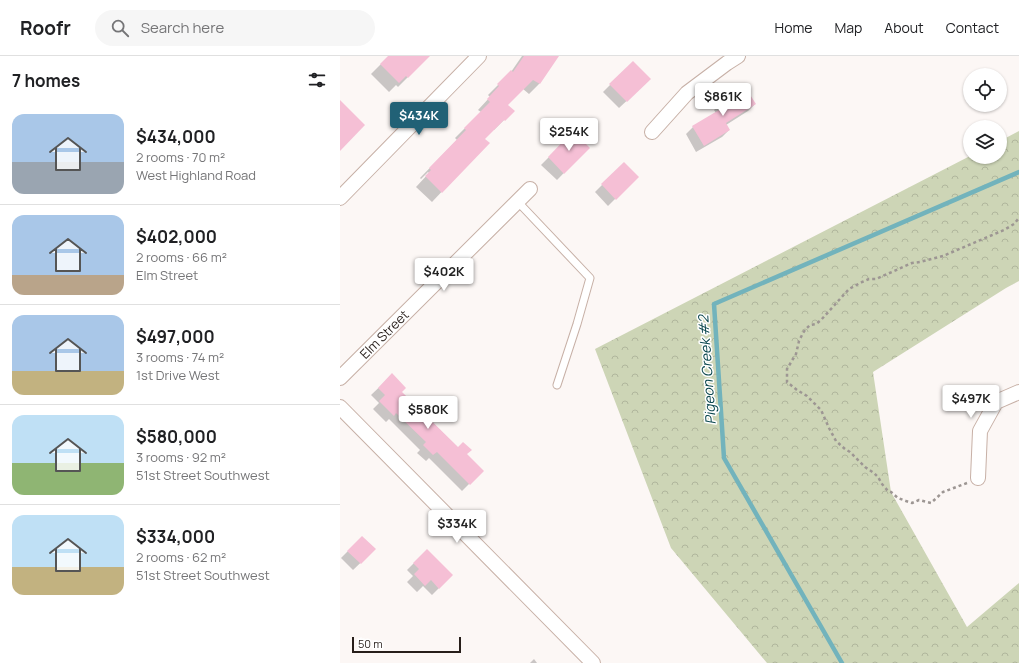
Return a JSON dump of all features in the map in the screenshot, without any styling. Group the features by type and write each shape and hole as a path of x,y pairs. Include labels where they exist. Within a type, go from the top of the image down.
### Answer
{"street":[{"path":"340,198 479,56"},
{"path":"652,132 687,94 738,56"},
{"name":"Elm Street","path":"340,378 530,189"},
{"path":"978,478 980,431 996,402 1019,392"},
{"path":"340,407 593,663"}],"lane":[{"path":"518,202 590,278 557,385"}],"path":[{"path":"978,478 943,492 931,503 919,500 912,503 898,498 882,484 874,473 865,467 836,441 821,410 807,396 787,382 787,369 796,354 799,341 803,333 810,325 816,324 821,320 846,293 856,285 869,279 876,279 912,263 944,256 1004,230 1014,224 1019,218"}],"green space":[{"path":"1019,131 1019,281 873,372 891,492 967,627 1019,583 1019,663 767,663 671,548 595,349 963,160 963,164 1007,164 1007,137"}],"building":[{"path":"388,56 430,56 408,78 406,76 399,83 380,64"},
{"path":"524,56 559,56 540,84 533,80 508,105 515,111 485,139 490,143 442,193 425,176 431,170 429,168 466,130 464,128 490,102 487,99 499,86 497,84 511,70 513,72"},
{"path":"633,61 651,79 627,102 609,84"},
{"path":"745,87 756,104 726,123 730,130 704,146 692,126 724,107 721,103"},
{"path":"340,100 365,125 340,151"},
{"path":"573,131 590,148 564,174 548,157"},
{"path":"624,162 639,177 616,200 601,184"},
{"path":"392,373 406,388 402,392 458,447 463,442 472,450 467,454 484,471 470,485 437,452 433,455 423,445 426,442 396,413 394,416 379,401 385,395 378,388"},
{"path":"362,536 376,549 361,564 347,551"},
{"path":"427,549 453,575 439,589 431,580 425,586 414,574 419,569 413,563"}],"waterway":[{"name":"Pigeon Creek #2","path":"842,663 724,458 714,304 1019,172"}]}
